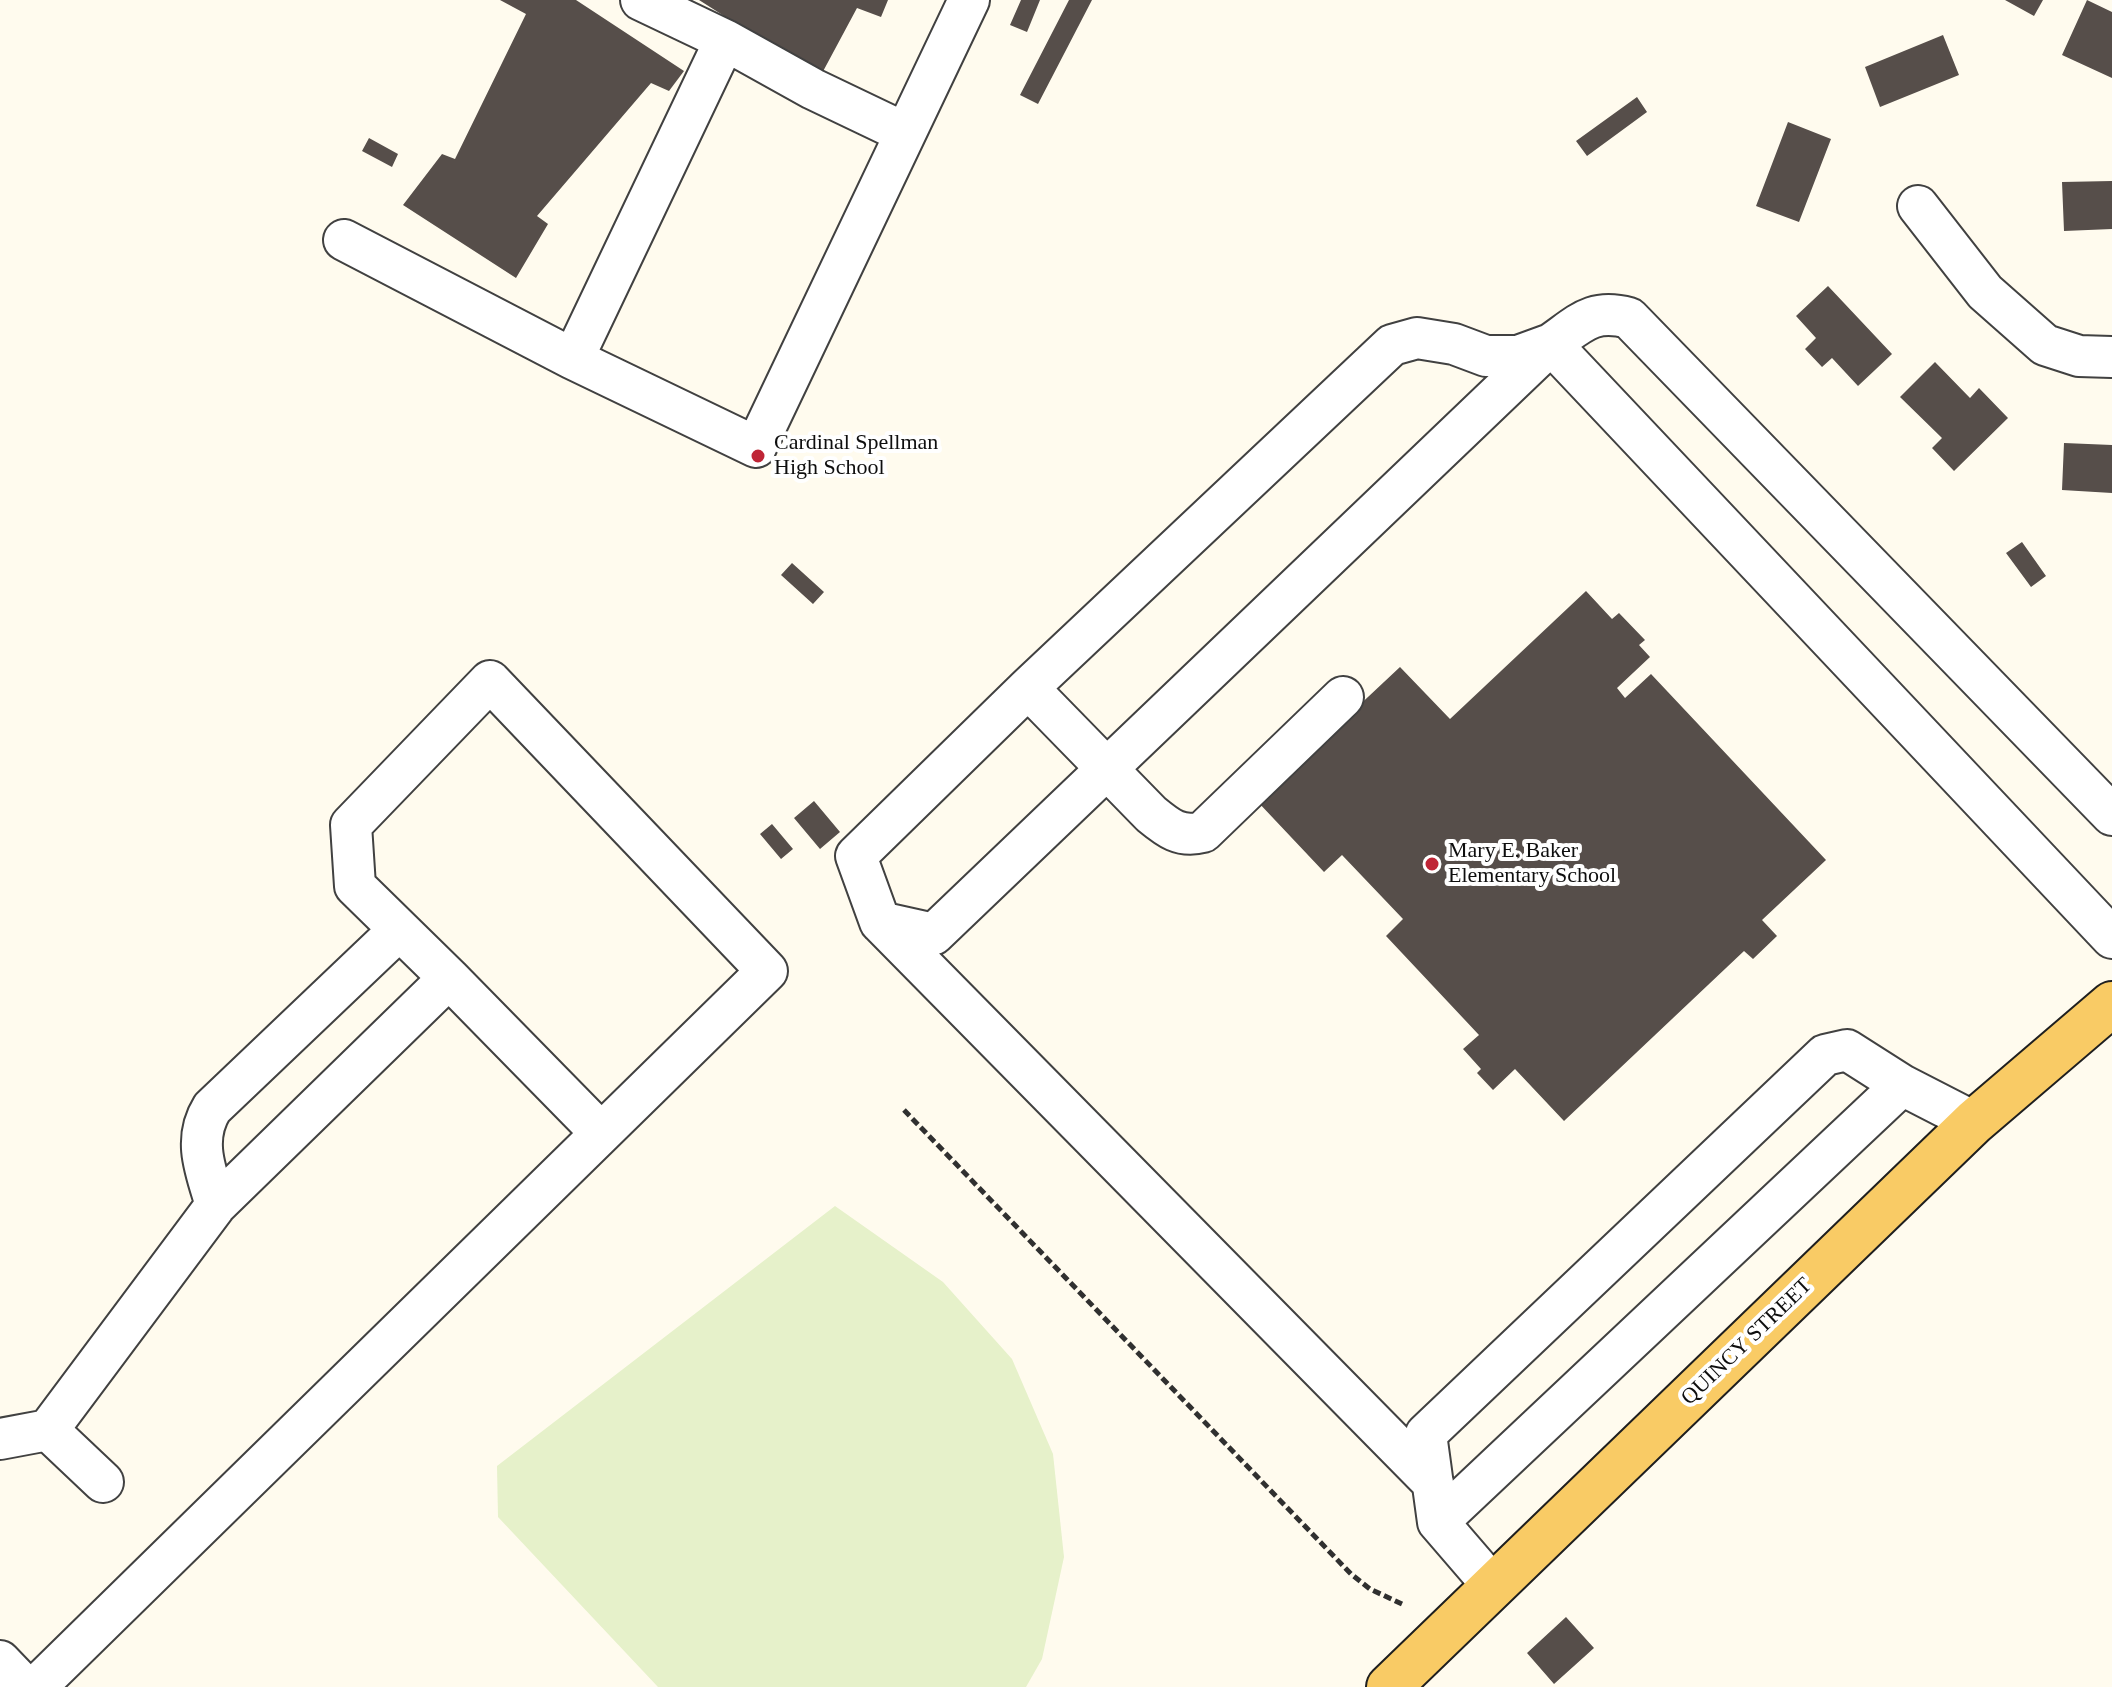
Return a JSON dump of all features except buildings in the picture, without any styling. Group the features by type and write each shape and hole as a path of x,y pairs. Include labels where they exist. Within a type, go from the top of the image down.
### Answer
{"main road":[{"name":"QUINCY STREET","path":"1389,1687 1974,1122 2112,1004"}],"street":[{"path":"641,0 905,133"},
{"path":"344,240 573,359 756,447 969,0"},
{"path":"573,359 725,40"},
{"path":"1918,206 1985,292 2045,345 2079,356 2112,357"},
{"path":"880,922 934,934 1551,344 1597,314 1629,318 2112,815"},
{"path":"1433,1483 880,922 856,856 1028,688 1392,345 1417,338 1454,344 1486,356 1518,356 1551,344"},
{"path":"1551,344 2112,938"},
{"path":"36,1687 767,971 490,681 351,825 355,886 601,1133"},
{"path":"1028,688 1151,814 1172,831 1189,836 1203,832 1343,697"},
{"path":"216,1205 201,1152 203,1122 212,1108 399,930"},
{"path":"0,1439 48,1430 216,1205 449,978"},
{"path":"1494,1587 1438,1522 1426,1434 1825,1055 1847,1050 1902,1085 1974,1122"},
{"path":"1438,1522 1902,1085"},
{"path":"48,1430 103,1482"},
{"path":"0,1661 25,1687"}],"path":[{"path":"904,1110 1351,1574 1370,1589 1402,1604"}],"green space":[{"path":"835,1206 943,1282 1012,1359 1053,1454 1064,1557 1042,1659 1026,1687 658,1687 498,1517 497,1466"}],"place":[{"name":"Cardinal Spellman High School","path":"758,456"},
{"name":"Mary E. Baker Elementary School","path":"1432,864"}]}
